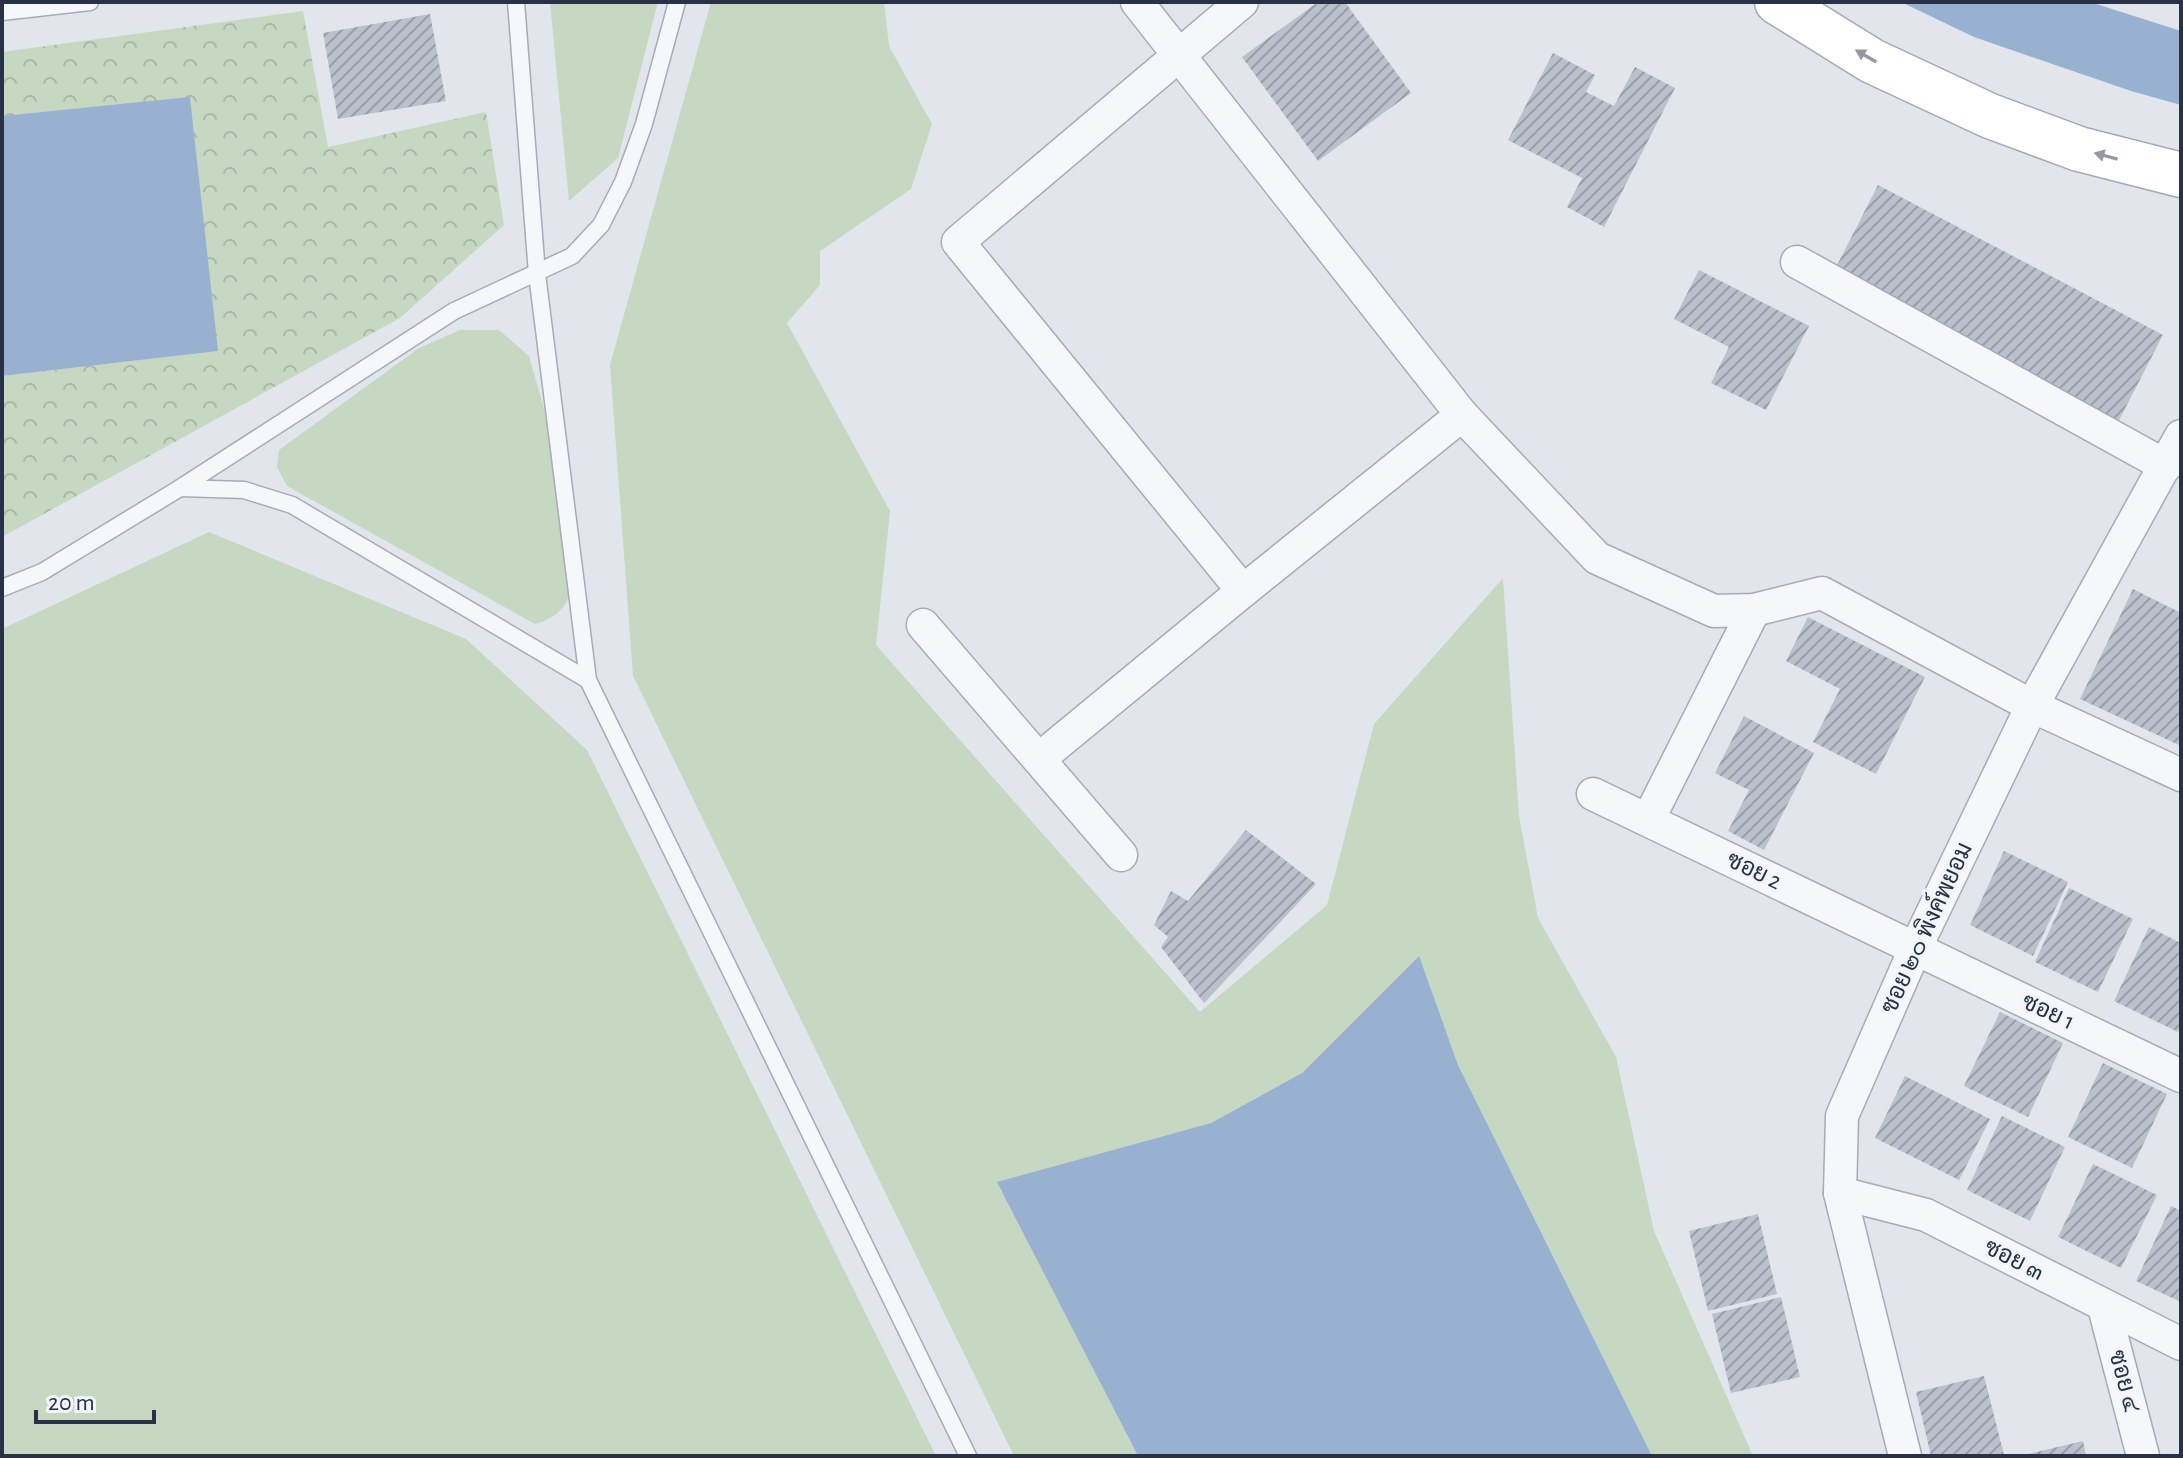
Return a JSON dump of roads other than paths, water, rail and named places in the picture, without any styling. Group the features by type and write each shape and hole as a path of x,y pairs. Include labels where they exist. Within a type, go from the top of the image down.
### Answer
{"main road":[{"path":"1777,2 1872,61 1990,116 2079,149 2181,175"}],"street":[{"path":"1137,2 1462,415 1597,558 1714,611 1754,610 1822,593 2032,706 2181,775"},
{"path":"1242,2 958,242 1243,591"},
{"path":"1797,262 2166,466"},
{"path":"1039,759 1462,415"},
{"name":"ซอย ๒๐ พิงค์พยอม","path":"1905,1456 1840,1193 1842,1116 1915,949 2032,706 2181,436"},
{"path":"1648,820 1754,610"},
{"path":"923,625 1121,855"},
{"name":"ซอย 2","path":"1593,794 1915,949"},
{"name":"ซอย 1","path":"1915,949 2181,1076"},
{"name":"ซอย ๓","path":"1840,1193 1926,1215 2181,1344"},
{"name":"ซอย ๔","path":"2104,1307 2143,1456"}],"lane":[{"path":"2,12 90,2"},
{"path":"516,2 537,274 588,680 968,1456"},
{"path":"2,588 42,572 180,488 454,311 572,256 601,225 623,182 644,124 677,2"},
{"path":"180,488 244,490 292,505 588,680"}],"water":[{"path":"1901,2 2090,2 2181,31 2181,105 1974,37"},
{"path":"190,97 218,351 2,376 2,116"},
{"path":"1419,956 1458,1065 1652,1456 1138,1456 997,1182 1211,1123 1302,1073"}]}
